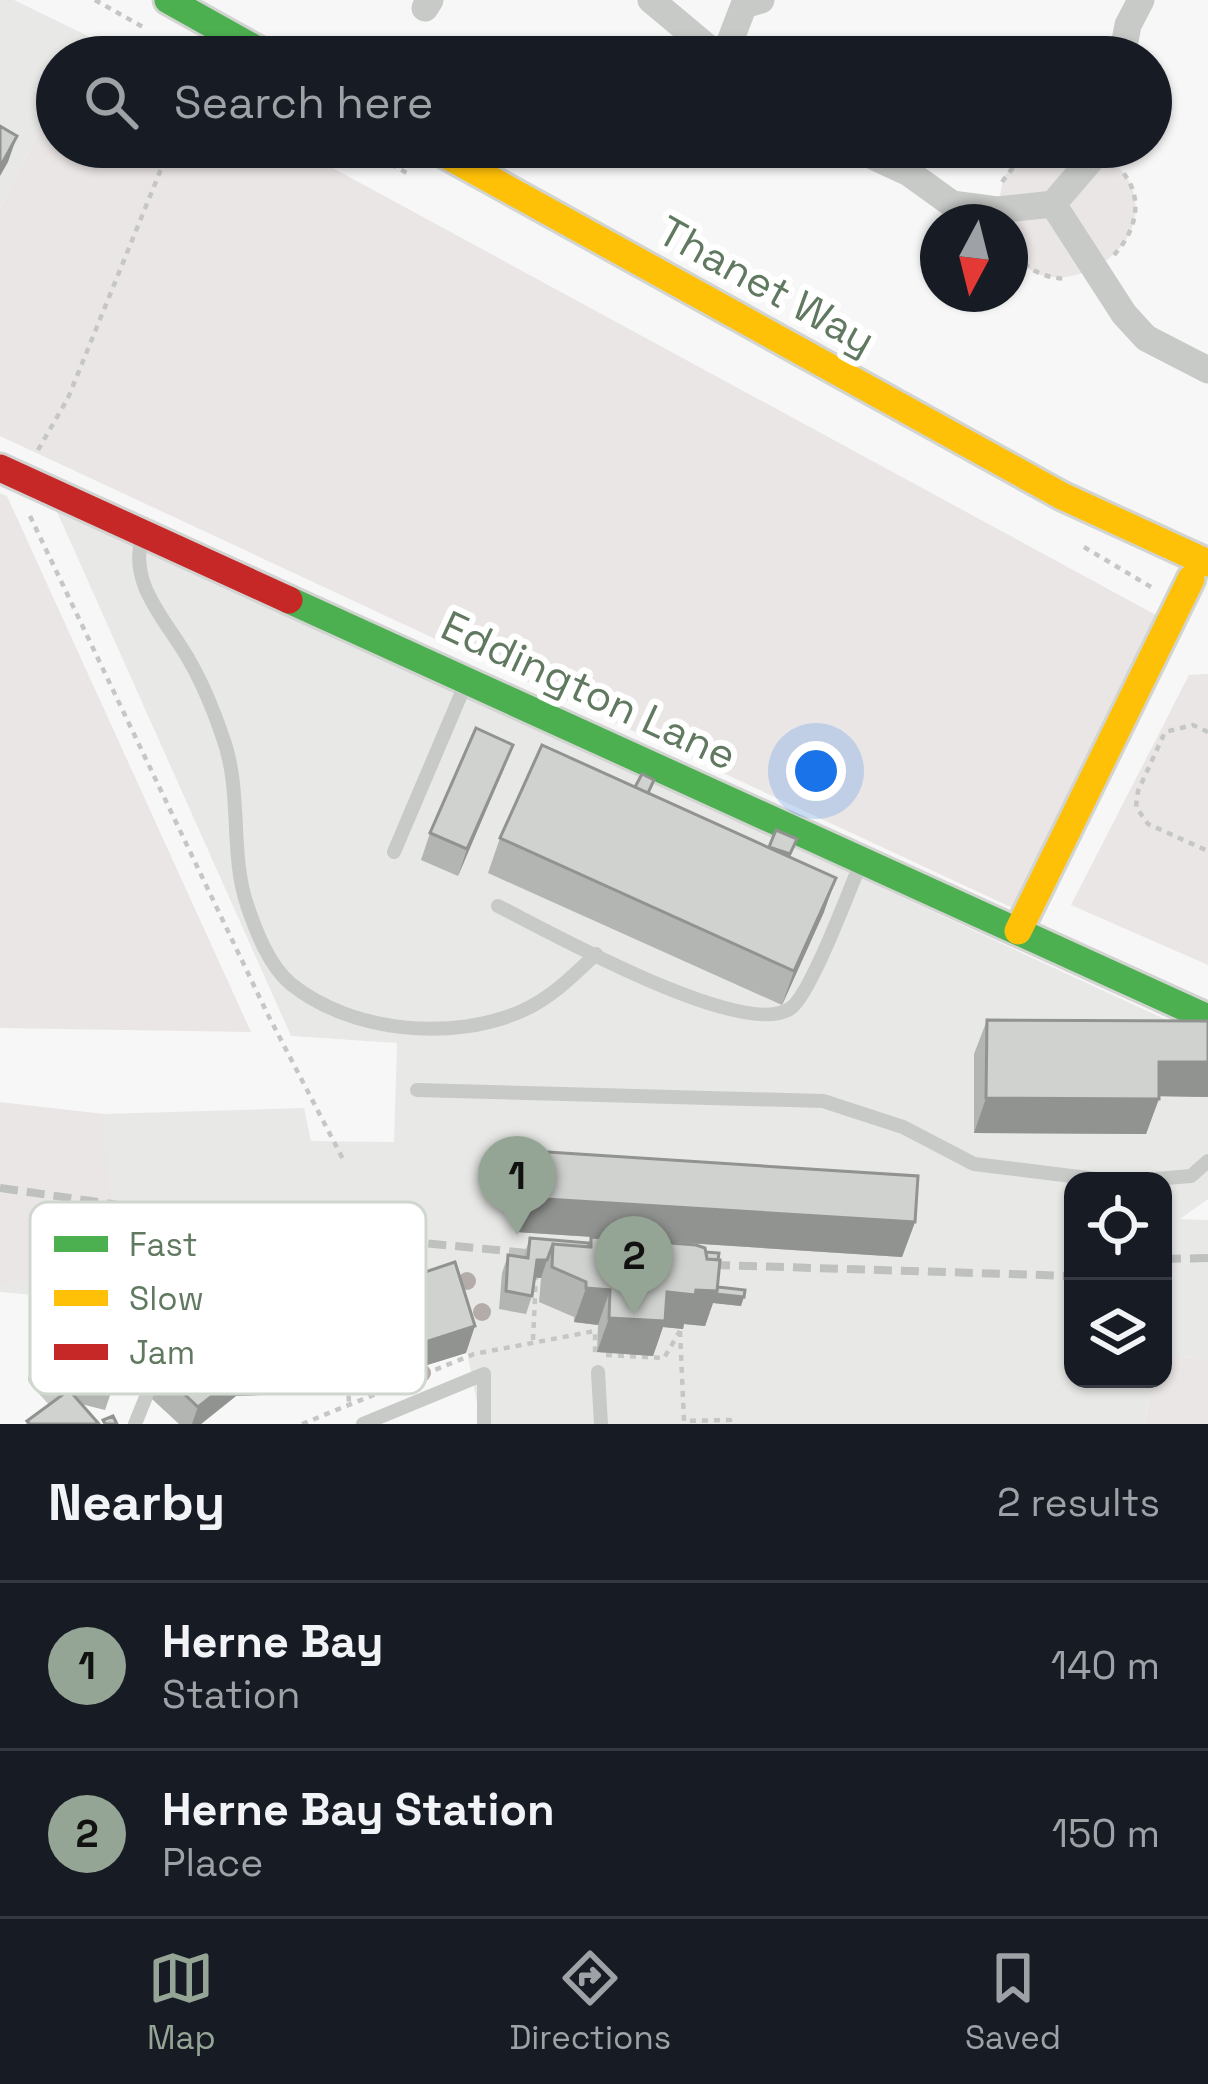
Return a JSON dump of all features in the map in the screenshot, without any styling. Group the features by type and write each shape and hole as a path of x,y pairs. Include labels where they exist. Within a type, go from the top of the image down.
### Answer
{"street":[{"path":"168,0 232,36"},
{"path":"651,0 695,36"},
{"path":"730,36 744,5 761,0"},
{"path":"1126,36 1142,0"},
{"name":"Thanet Way","path":"470,168 1202,576"},
{"path":"898,168 952,204"},
{"path":"1028,207 1053,204 1084,168"},
{"path":"1053,204 1124,314 1146,338 1208,370"},
{"name":"Eddington Lane","path":"11,473 1208,1018"},
{"path":"1018,931 1202,576"}],"lane":[{"path":"144,533 137,554 140,575 154,608 206,691 219,726 235,788 237,866 247,905 268,956 289,982 325,1004 376,1021 423,1030 467,1029 526,1010 566,984 596,954"},
{"path":"394,852 467,680"},
{"path":"498,906 664,988 709,1005 768,1016 791,1007 805,986 862,861"},
{"path":"418,1090 823,1101 903,1127 974,1164 1064,1175"},
{"path":"1172,1178 1191,1176 1208,1161"},
{"path":"598,1372 601,1424"},
{"path":"363,1424 484,1375 484,1424"},
{"path":"49,1394 76,1424"},
{"path":"135,1424 147,1394"}],"path":[{"path":"161,168 68,398 11,473 266,1013 346,1163"},
{"path":"998,204 1004,176 1014,168"},
{"path":"1028,265 1040,275 1074,279 1115,254 1135,221 1136,200 1130,180 1120,168"},
{"path":"1208,732 1192,725 1166,732 1138,791 1136,807 1148,824 1208,851"},
{"path":"533,1340 537,1264"},
{"path":"426,1372 474,1354 595,1331 595,1354 664,1358 680,1331 684,1421 730,1420 730,1424"},
{"path":"348,1394 349,1402"},
{"path":"302,1424 370,1394"}],"shaded area":[{"path":"0,0 14,0 88,36 36,36 36,138 0,209"},
{"path":"36,138 36,168 333,168 1156,615 1017,910 0,436 0,209"},
{"path":"1014,168 1119,168 1131,185 1135,214 1126,240 1107,260 1083,273 1057,277 1028,265 1028,204 998,204 1004,176"},
{"path":"0,493 7,496 251,1032 0,1028"},
{"path":"54,505 1208,1039 1208,1199 1180,1219 1208,1220 1208,1359 1172,1357 1172,1172 1064,1172 1064,1388 1151,1388 1145,1424 481,1424 452,1274 426,1282 426,1202 30,1202 30,1295 0,1292 0,1103 103,1114 304,1108 311,1141 394,1142 397,1043 291,1036"},
{"path":"1208,674 1208,965 1071,905 1189,675"},
{"path":"0,1102 102,1114 112,1202 30,1202 30,1281 0,1283"},
{"path":"1172,1357 1208,1359 1208,1424 1145,1424 1151,1388 1172,1388"}],"building":[{"path":"0,126 17,136 0,167"},
{"path":"476,728 513,745 467,849 430,833"},
{"path":"542,745 836,878 794,971 500,838"},
{"path":"642,774 654,780 648,793 635,787"},
{"path":"776,830 797,839 790,854 769,847"},
{"path":"987,1020 1208,1021 1208,1062 1159,1062 1159,1099 986,1098"},
{"path":"532,1151 918,1176 915,1222 529,1198"},
{"path":"591,1237 705,1248 707,1259 720,1260 717,1291 667,1292 665,1321 609,1318 610,1290 586,1288 586,1282 552,1267 553,1244 591,1247"},
{"path":"530,1238 589,1243 588,1247 553,1244 547,1260 537,1260 532,1296 506,1291 508,1255 528,1258"},
{"path":"455,1262 475,1326 426,1342 426,1272"},
{"path":"718,1287 745,1290 744,1297 716,1294"},
{"path":"64,1394 73,1394 99,1424 30,1424 27,1421"},
{"path":"184,1394 215,1394 198,1407"}],"railway":[{"path":"0,1188 98,1202"},
{"path":"426,1243 560,1256"},
{"path":"1172,1259 1208,1258"},
{"path":"685,1264 1064,1276"}],"traffic: fast":[{"path":"168,0 232,36"},
{"path":"289,600 1208,1018"}],"traffic: slow":[{"path":"470,168 1062,496 1208,563"},
{"path":"1018,931 1191,579"}],"traffic: jam":[{"path":"0,468 289,600"}],"place":[{"name":"Herne Bay","path":"517,1235"},
{"name":"Herne Bay Station","path":"634,1315"}]}
